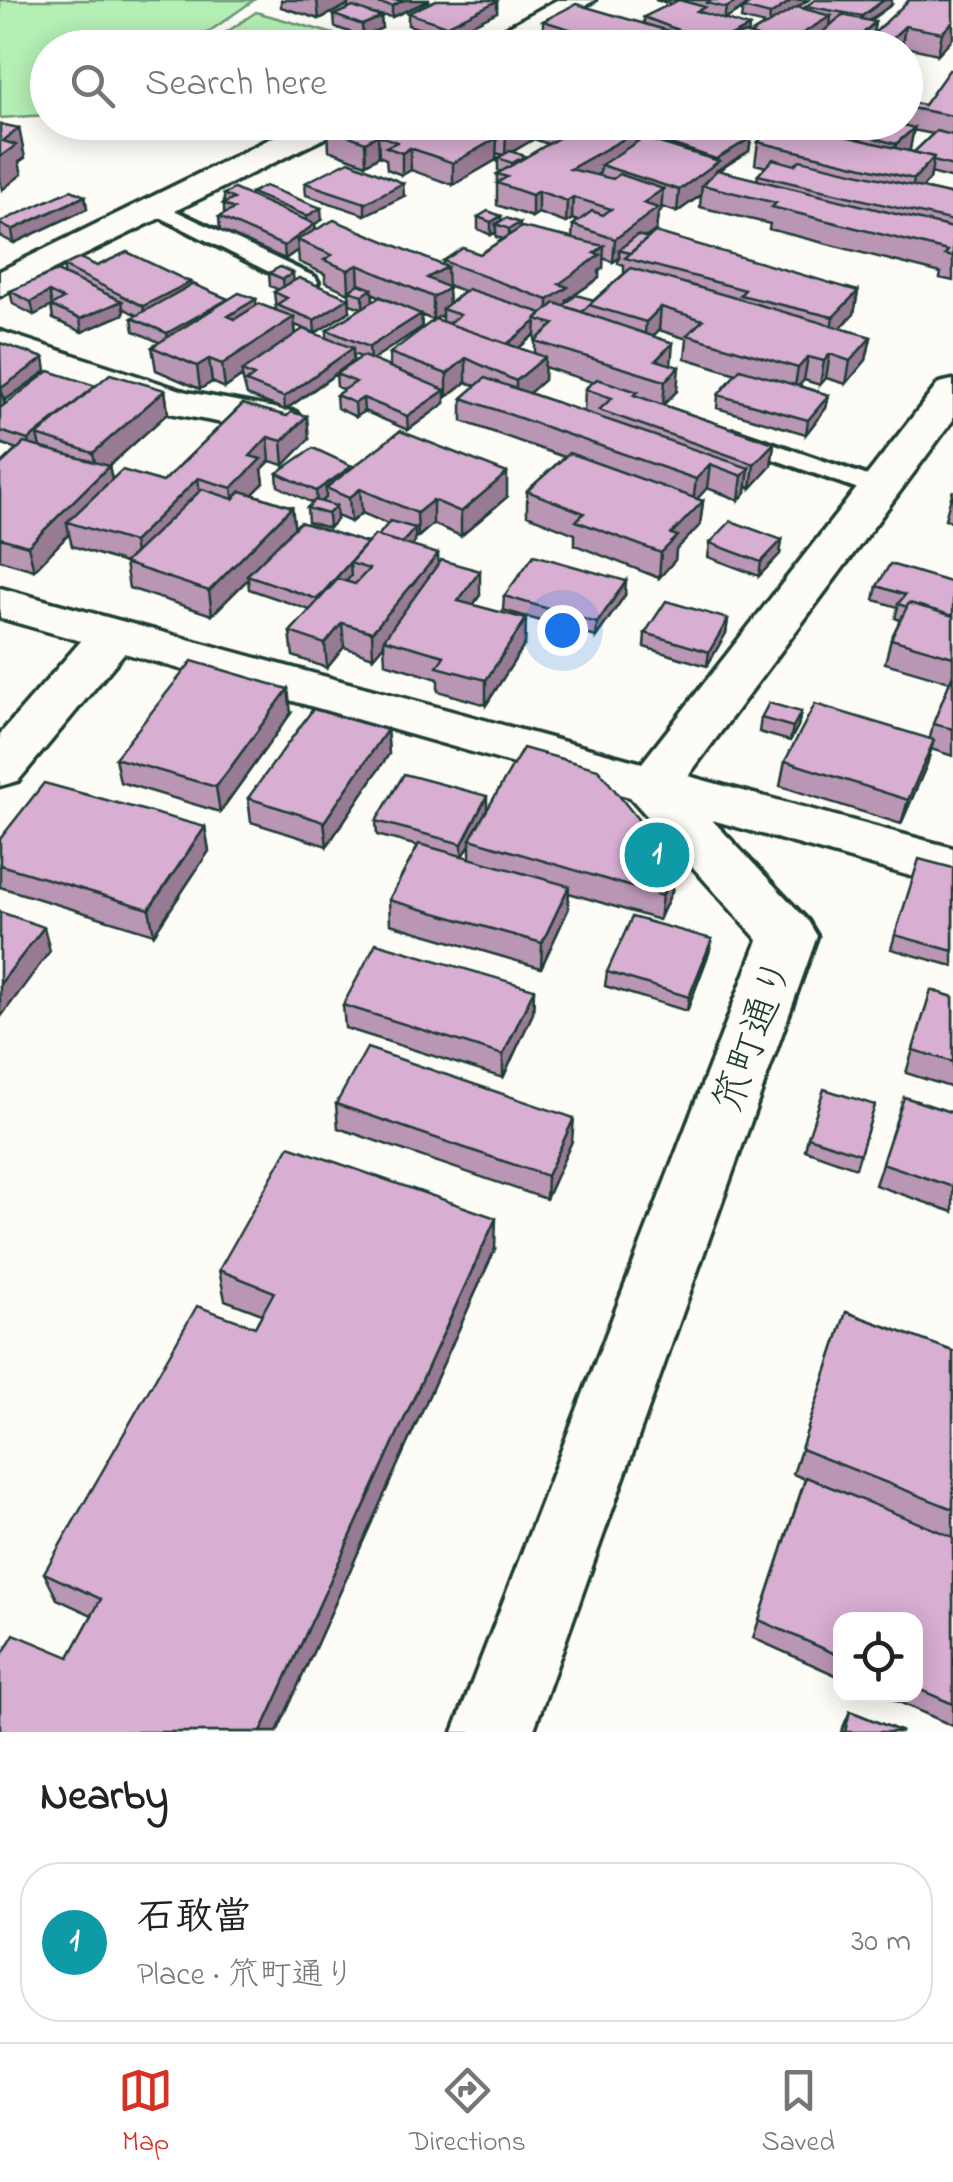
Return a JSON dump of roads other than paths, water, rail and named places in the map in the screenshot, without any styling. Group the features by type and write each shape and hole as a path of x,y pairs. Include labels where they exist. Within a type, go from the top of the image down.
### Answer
{"street":[{"path":"520,30 580,0"},
{"path":"0,285 295,140"},
{"path":"0,343 178,403 280,421"},
{"path":"651,788 953,392"},
{"path":"0,603 111,638 953,868"},
{"path":"0,768 111,638"},
{"name":"笊町通り","path":"493,1732 788,936 651,788"}],"lane":[{"path":"157,208 307,282"},
{"path":"704,426 880,488"}],"place":[{"name":"石敢當","path":"657,855"}]}
